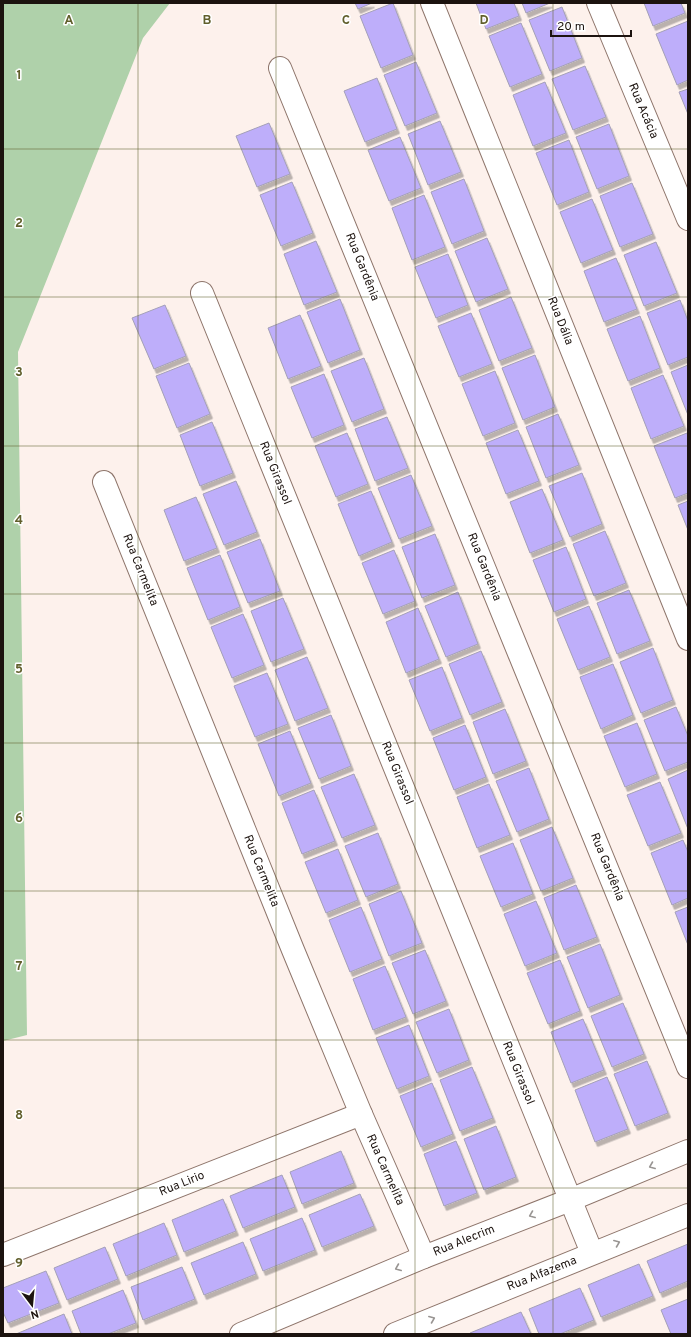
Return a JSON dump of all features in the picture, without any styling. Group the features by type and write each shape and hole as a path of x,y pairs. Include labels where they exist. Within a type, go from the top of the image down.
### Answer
{"street":[{"name":"Rua Dália","path":"432,3 688,640"},
{"name":"Rua Acácia","path":"598,3 688,219"},
{"name":"Rua Gardênia","path":"280,68 688,1066"},
{"name":"Rua Girassol","path":"202,293 592,1253"},
{"name":"Rua Carmelita","path":"104,482 290,943 361,1114 424,1257"},
{"name":"Rua Lirio","path":"3,1255 361,1114"},
{"name":"Rua Alecrim","path":"242,1334 273,1328 424,1257 570,1200 688,1151"},
{"name":"Rua Alfazema","path":"396,1334 688,1214"}],"green space":[{"path":"3,3 170,3 143,38 18,352 27,1035 3,1041"}],"building":[{"path":"355,3 372,3 358,9"},
{"path":"393,3 413,55 381,68 360,16"},
{"path":"476,3 514,3 519,16 486,29"},
{"path":"522,3 550,3 526,13"},
{"path":"644,3 681,3 685,13 653,26"},
{"path":"562,7 582,58 550,71 529,20"},
{"path":"688,21 688,80 677,85 656,34"},
{"path":"521,23 542,74 510,87 489,36"},
{"path":"416,62 437,113 405,126 384,75"},
{"path":"585,66 606,117 573,130 552,79"},
{"path":"377,78 397,129 365,142 344,91"},
{"path":"545,82 566,133 533,146 513,95"},
{"path":"688,89 688,114 679,92"},
{"path":"440,121 461,172 428,185 408,134"},
{"path":"269,123 290,174 257,187 236,136"},
{"path":"609,124 629,176 597,189 576,137"},
{"path":"400,137 421,188 389,201 368,150"},
{"path":"569,140 589,192 557,205 536,153"},
{"path":"464,179 484,231 452,244 431,192"},
{"path":"292,182 313,233 281,246 260,195"},
{"path":"632,183 653,234 620,247 600,196"},
{"path":"424,195 445,247 412,260 392,208"},
{"path":"592,199 613,250 581,263 560,212"},
{"path":"487,238 508,289 476,302 455,251"},
{"path":"316,241 337,292 304,305 284,254"},
{"path":"656,242 677,293 644,306 624,255"},
{"path":"448,254 468,305 436,318 415,267"},
{"path":"616,258 637,309 604,322 584,271"},
{"path":"511,297 532,348 499,361 479,310"},
{"path":"340,299 360,350 328,363 307,312"},
{"path":"680,300 688,321 688,357 668,365 647,313"},
{"path":"165,305 186,356 154,369 132,318"},
{"path":"471,313 492,364 459,377 438,326"},
{"path":"300,315 321,366 288,379 268,328"},
{"path":"640,316 660,368 628,381 607,329"},
{"path":"535,355 555,407 523,420 502,368"},
{"path":"364,358 384,409 352,422 331,371"},
{"path":"189,363 210,414 177,428 156,376"},
{"path":"688,365 688,415 671,372"},
{"path":"495,371 515,423 483,436 462,384"},
{"path":"324,374 344,425 312,438 291,387"},
{"path":"663,375 684,426 651,439 631,388"},
{"path":"558,414 579,465 546,478 526,427"},
{"path":"387,417 408,468 375,481 355,429"},
{"path":"212,422 233,473 200,486 180,435"},
{"path":"518,430 539,481 506,494 486,443"},
{"path":"347,433 368,484 336,497 315,446"},
{"path":"687,433 688,493 675,498 654,446"},
{"path":"582,473 602,524 570,537 549,486"},
{"path":"411,475 432,526 399,539 378,488"},
{"path":"236,481 257,532 224,545 203,494"},
{"path":"542,489 563,540 530,553 510,502"},
{"path":"371,491 392,542 359,556 338,504"},
{"path":"196,497 217,548 184,561 164,510"},
{"path":"688,501 688,530 678,505"},
{"path":"605,531 626,583 594,596 573,544"},
{"path":"435,534 455,585 422,598 402,547"},
{"path":"260,539 280,591 248,603 227,552"},
{"path":"566,547 586,599 554,612 533,560"},
{"path":"394,550 415,601 383,614 362,563"},
{"path":"220,555 240,607 208,620 187,568"},
{"path":"629,590 650,641 617,654 597,603"},
{"path":"458,592 478,644 446,657 425,606"},
{"path":"283,598 304,649 271,662 251,611"},
{"path":"589,606 610,657 578,670 557,619"},
{"path":"418,608 439,659 406,673 386,622"},
{"path":"243,614 264,665 232,678 211,627"},
{"path":"653,648 673,700 641,713 620,662"},
{"path":"481,651 502,702 470,715 449,664"},
{"path":"307,657 328,708 295,721 275,670"},
{"path":"613,664 633,715 601,729 580,677"},
{"path":"442,667 462,718 430,731 409,680"},
{"path":"267,673 288,724 255,737 234,686"},
{"path":"676,707 688,736 688,762 665,771 644,720"},
{"path":"505,709 526,761 493,774 473,722"},
{"path":"331,715 351,766 319,779 298,728"},
{"path":"637,723 657,774 625,787 604,736"},
{"path":"465,725 486,777 454,790 433,738"},
{"path":"290,731 311,783 279,796 258,744"},
{"path":"529,768 549,819 517,832 496,781"},
{"path":"688,770 688,829 668,779"},
{"path":"354,774 375,825 342,838 321,787"},
{"path":"660,782 681,833 648,846 627,795"},
{"path":"489,784 510,835 477,848 457,797"},
{"path":"314,790 335,841 302,854 282,803"},
{"path":"552,827 573,878 541,891 520,840"},
{"path":"378,833 398,884 366,897 345,846"},
{"path":"683,840 688,852 688,898 672,905 651,853"},
{"path":"513,843 533,894 501,907 480,856"},
{"path":"338,849 358,900 326,913 305,862"},
{"path":"576,885 597,937 564,950 544,898"},
{"path":"401,891 422,943 389,956 369,904"},
{"path":"536,901 557,953 525,966 504,914"},
{"path":"361,907 382,959 350,972 329,920"},
{"path":"688,907 688,945 675,912"},
{"path":"600,944 620,995 588,1008 567,957"},
{"path":"425,950 446,1001 413,1014 392,963"},
{"path":"560,960 580,1011 548,1024 527,973"},
{"path":"385,966 406,1017 373,1030 353,979"},
{"path":"623,1003 644,1054 612,1067 591,1016"},
{"path":"449,1009 469,1060 437,1073 416,1022"},
{"path":"583,1019 604,1070 571,1083 551,1032"},
{"path":"409,1025 429,1076 397,1089 376,1038"},
{"path":"647,1061 668,1113 635,1126 614,1074"},
{"path":"472,1067 493,1118 460,1131 440,1080"},
{"path":"607,1077 628,1129 595,1142 575,1090"},
{"path":"432,1083 453,1134 421,1147 400,1096"},
{"path":"496,1126 516,1177 484,1190 464,1139"},
{"path":"456,1141 477,1193 444,1206 424,1154"},
{"path":"341,1151 354,1183 302,1204 290,1172"},
{"path":"282,1175 295,1207 243,1228 230,1196"},
{"path":"360,1194 374,1226 322,1247 309,1215"},
{"path":"223,1199 236,1231 184,1252 172,1220"},
{"path":"302,1218 315,1250 263,1271 250,1239"},
{"path":"164,1223 177,1255 126,1276 113,1244"},
{"path":"243,1242 256,1274 204,1295 191,1263"},
{"path":"688,1244 688,1281 660,1293 647,1261"},
{"path":"105,1247 118,1279 67,1300 54,1268"},
{"path":"639,1264 653,1296 601,1317 588,1285"},
{"path":"182,1267 195,1299 143,1320 131,1287"},
{"path":"46,1271 59,1303 8,1323 3,1312 3,1288"},
{"path":"580,1288 594,1320 560,1334 539,1334 529,1309"},
{"path":"123,1290 136,1323 108,1334 81,1334 72,1311"},
{"path":"688,1299 688,1334 671,1334 661,1310"},
{"path":"521,1312 531,1334 470,1333"},
{"path":"64,1314 72,1334 16,1334"}]}
